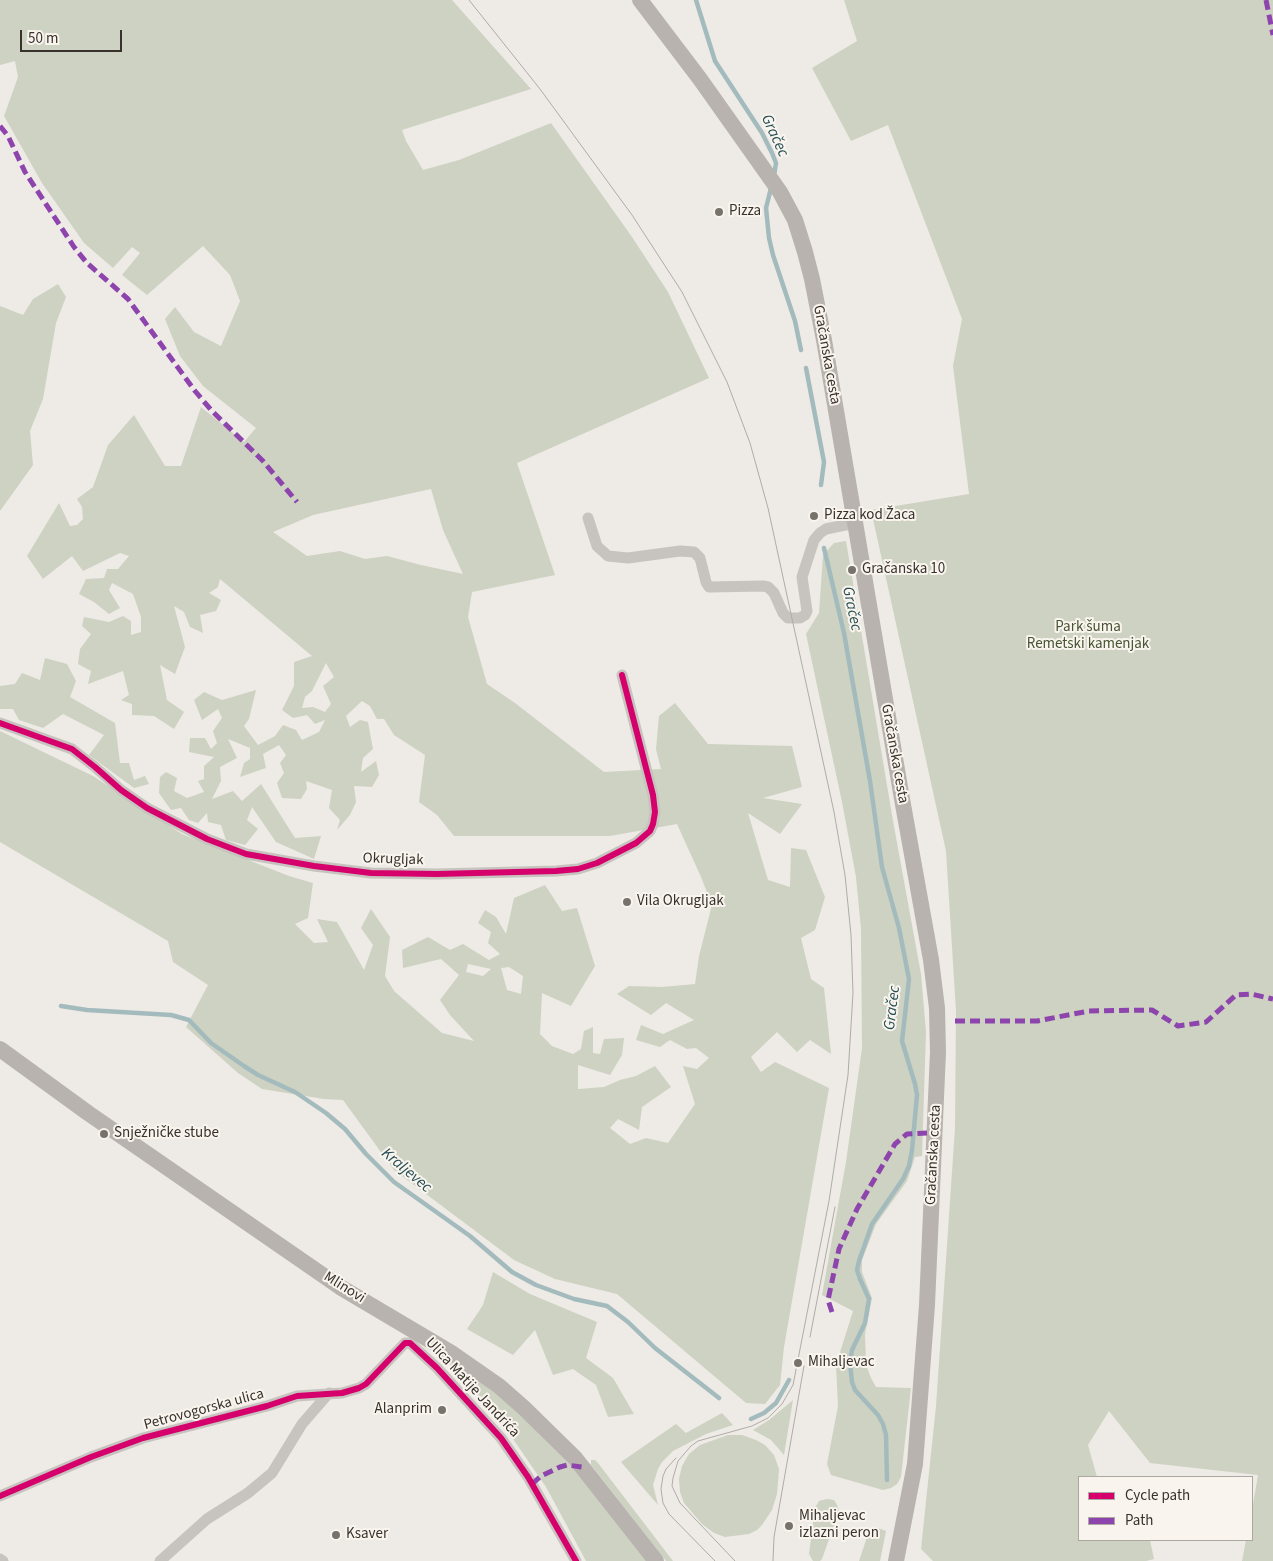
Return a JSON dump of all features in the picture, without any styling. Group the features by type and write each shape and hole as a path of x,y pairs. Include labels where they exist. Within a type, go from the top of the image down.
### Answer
{"main road":[{"name":"Gračanska cesta","path":"640,0 700,79 780,192 795,220 812,279 931,960 938,1033 927,1305 919,1422 910,1492 896,1561"},
{"name":"Mlinovi","path":"0,1049 88,1114 332,1281 415,1333 453,1354 499,1386 575,1458 656,1561"}],"street":[{"path":"588,518 597,546 608,556 628,558 680,551 694,552 700,558 709,587 768,587 774,593 783,613 788,618 800,618 807,611 802,577 814,540 826,529 855,523"},
{"name":"Okrugljak","path":"0,723 72,749 121,790 147,808 207,839 246,854 314,866 371,873 428,874 556,871 578,869 597,862 636,843 650,831 653,824 655,812 654,795 622,675"},
{"name":"Petrovogorska ulica","path":"0,1496 91,1457 143,1438 267,1406 297,1396 350,1391 366,1384 405,1343"},
{"name":"Ulica Matije Jandrića","path":"405,1343 410,1343 423,1354 500,1438 528,1477 576,1561"},
{"path":"160,1561 207,1519 248,1492 272,1473 302,1424 329,1393"}],"green space":[{"path":"0,0 452,0 531,89 402,130 406,141 423,170 459,160 551,123 632,237 668,292 709,378 517,463 555,575 472,592 468,617 487,684 515,703 604,772 661,769 656,749 659,716 675,703 708,744 792,746 802,787 763,798 802,804 780,834 748,813 768,880 790,887 791,848 806,850 825,897 815,930 801,938 811,979 824,988 831,1054 810,1040 797,1052 777,1032 751,1057 761,1072 775,1062 829,1088 784,1347 780,1385 765,1404 746,1403 617,1294 555,1279 514,1260 394,1170 343,1100 324,1099 262,1089 238,1073 186,1027 208,985 173,962 168,941 0,842 0,731 93,776 182,834 289,876 313,883 308,918 295,924 314,943 328,942 317,919 337,922 364,970 373,945 361,928 371,909 390,937 385,976 394,991 442,1033 474,1041 450,1015 440,1000 459,975 441,959 403,968 402,950 428,937 450,950 463,944 489,960 500,954 488,943 491,932 478,923 485,910 496,917 506,934 514,898 545,885 562,911 577,908 595,966 571,1006 542,993 540,1034 552,1046 573,1054 581,1049 584,1031 593,1027 593,1053 600,1054 604,1039 624,1038 622,1055 610,1075 578,1065 578,1089 604,1087 636,1076 655,1066 671,1087 642,1107 639,1130 618,1119 610,1128 630,1144 646,1138 668,1143 695,1104 683,1066 697,1069 709,1058 696,1048 687,1049 670,1040 660,1047 636,1040 641,1025 663,1034 694,1020 666,1003 651,1015 617,994 629,986 662,987 695,984 699,956 712,905 677,824 610,836 454,836 437,815 419,802 425,755 394,735 384,719 377,719 370,706 362,701 346,716 350,727 360,720 368,722 373,749 363,758 361,772 376,761 379,775 372,787 354,786 356,802 350,815 337,830 340,820 329,808 332,790 306,781 307,789 301,799 282,798 277,783 284,773 280,763 286,755 279,745 263,754 266,768 240,777 244,763 250,759 250,748 228,739 237,758 220,767 221,781 212,799 233,791 242,801 261,784 295,838 321,836 314,859 276,842 252,807 247,820 258,829 245,845 226,840 221,825 208,822 207,813 198,823 189,820 181,808 171,810 159,793 160,777 166,772 177,778 174,791 187,798 204,792 198,781 204,779 204,766 214,757 189,752 190,738 205,738 211,749 217,743 213,731 222,718 218,709 202,720 194,700 204,692 222,700 256,690 249,719 244,726 258,745 275,736 283,725 296,730 302,740 319,732 325,720 315,724 307,715 293,718 282,710 294,686 294,662 312,656 220,579 218,587 209,593 221,600 216,611 200,615 203,633 190,627 184,612 174,606 185,647 175,674 160,665 167,700 184,712 174,729 154,716 132,715 132,704 121,700 129,695 123,671 88,684 91,671 78,664 80,649 91,634 82,626 84,617 109,622 123,616 131,621 131,635 141,632 141,617 133,594 112,583 109,590 120,608 109,614 94,602 79,594 86,579 104,578 107,569 118,569 129,556 120,553 83,571 72,556 43,579 27,556 59,503 70,526 77,525 83,519 82,507 77,499 93,487 108,445 134,415 165,466 181,466 201,407 244,442 256,428 203,386 180,356 165,319 175,307 194,332 221,346 240,301 230,275 203,246 147,295 122,275 140,253 132,247 113,268 84,243 42,183 4,116 18,77 15,61 0,65","holes":["431,489 443,530 463,574 387,556 365,559 340,551 307,556 273,532 313,515","326,663 334,677 323,686 331,704 325,712 313,707 302,708 305,697 312,691","468,964 491,969 483,976 466,972","509,967 523,976 521,994 507,990 501,968"]},
{"name":"Park šuma Remetski kamenjak","path":"844,0 1273,0 1273,1561 1242,1561 1246,1541 1253,1541 1253,1504 1258,1475 1150,1463 1109,1411 1088,1445 1097,1476 1078,1476 1078,1541 1150,1541 1154,1559 1146,1561 933,1561 921,1549 936,1406 955,1128 956,1011 946,851 871,510 969,494 953,366 962,319 888,125 851,141 812,68 857,41"},
{"path":"58,284 66,297 56,323 43,399 30,431 33,465 0,511 0,306 23,315 33,299"},
{"path":"846,541 921,974 926,1032 922,1156 915,1157 907,1181 876,1224 862,1260 862,1272 872,1298 865,1334 866,1365 876,1387 911,1388 901,1477 897,1484 883,1490 831,1475 827,1464 838,1406 836,1365 853,1311 822,1295 846,1162 862,1048 861,929 856,877 806,634 819,613 823,555 834,543"},
{"path":"45,658 67,664 76,681 70,697 115,723 120,763 129,763 134,780 145,776 149,784 134,788 89,755 104,735 63,714 43,728 19,720 13,709 0,709 0,686 15,684 22,673 40,680"},
{"path":"493,1272 530,1294 597,1322 586,1358 613,1378 634,1414 608,1417 596,1385 573,1369 553,1375 535,1330 513,1355 467,1329 483,1305"},
{"path":"447,1357 516,1408 572,1464 647,1561 586,1561 546,1487 500,1420 445,1360"},
{"path":"793,1400 784,1455 771,1440 753,1430 769,1420"},
{"path":"722,1413 733,1425 706,1434 673,1451 662,1462 653,1485 658,1505 621,1462 676,1424 686,1433"},
{"path":"728,1435 742,1435 765,1445 774,1455 779,1469 777,1494 772,1510 762,1525 749,1534 725,1537 714,1533 702,1524 684,1503 680,1492 679,1479 682,1466 689,1454 700,1445"},
{"path":"591,1460 595,1460 598,1463 673,1561 666,1561 591,1465"},
{"path":"834,1500 839,1511 822,1559 820,1561 813,1561 809,1554 815,1508 819,1501"},
{"path":"875,1527 886,1531 880,1561 859,1561 870,1528"}],"waterway":[{"name":"Gračec","path":"696,0 715,61 762,133 772,153 776,163 774,176"},
{"name":"Gračec","path":"771,188 766,208 769,238 795,321 801,350"},
{"name":"Gračec","path":"806,368 824,462 821,485"},
{"name":"Gračec","path":"824,548 844,633 870,781 882,867 899,928 909,979 902,1041 917,1095 909,1166 903,1179 872,1224 857,1270 869,1299 865,1323 852,1350 850,1363 852,1382 855,1390 878,1415 883,1424 886,1435 887,1480"},
{"name":"Kraljevec","path":"61,1006 87,1010 171,1015 189,1020 211,1043 244,1066 258,1075 295,1092 326,1113 345,1129 366,1154 394,1182 470,1236 512,1272 536,1285 574,1299 607,1306 628,1322 655,1348 719,1398"},
{"path":"751,1419 764,1413 776,1403 789,1380"}],"tram line":[{"path":"469,0 540,89 632,215 682,292 727,382 750,443 768,508 834,812 845,875 851,935 853,993 848,1075 829,1201 793,1385 782,1404 768,1418 752,1426 698,1441 691,1446 678,1461 673,1478 672,1486 680,1503 735,1561"},
{"path":"810,1337 835,1207"},
{"path":"773,1561 774,1537 804,1366"},
{"path":"676,1458 666,1469 663,1476 661,1489 663,1503 669,1514 715,1561"}],"marked path":[{"path":"1266,0 1273,35"},
{"path":"0,126 8,136 25,172 74,247 87,263 128,299 195,391 212,411 263,461 297,502"},
{"path":"955,1021 1037,1021 1089,1011 1152,1010 1178,1026 1206,1022 1236,995 1251,994 1273,999"},
{"path":"832,1312 828,1300 839,1249 857,1209 895,1144 907,1134 927,1133"},
{"path":"532,1484 541,1476 560,1467 567,1465 582,1467"}],"cycle path":[{"path":"0,723 72,749 121,790 147,808 207,839 246,854 314,866 371,873 437,874 556,871 578,869 597,863 636,843 650,831 653,824 655,812 653,795 622,675"},
{"path":"0,1496 91,1457 143,1438 267,1406 297,1396 342,1393 359,1388 366,1384 405,1343 410,1343 437,1368 501,1438 528,1477 576,1561"}],"place":[{"name":"Pizza","path":"719,212"},
{"name":"Pizza kod Žaca","path":"814,516"},
{"name":"Gračanska 10","path":"852,570"},
{"name":"Vila Okrugljak","path":"627,902"},
{"name":"Snježničke stube","path":"104,1134"},
{"name":"Mihaljevac","path":"798,1363"},
{"name":"Alanprim","path":"442,1410"},
{"name":"Mihaljevac izlazni peron","path":"789,1526"},
{"name":"Ksaver","path":"336,1535"}]}
